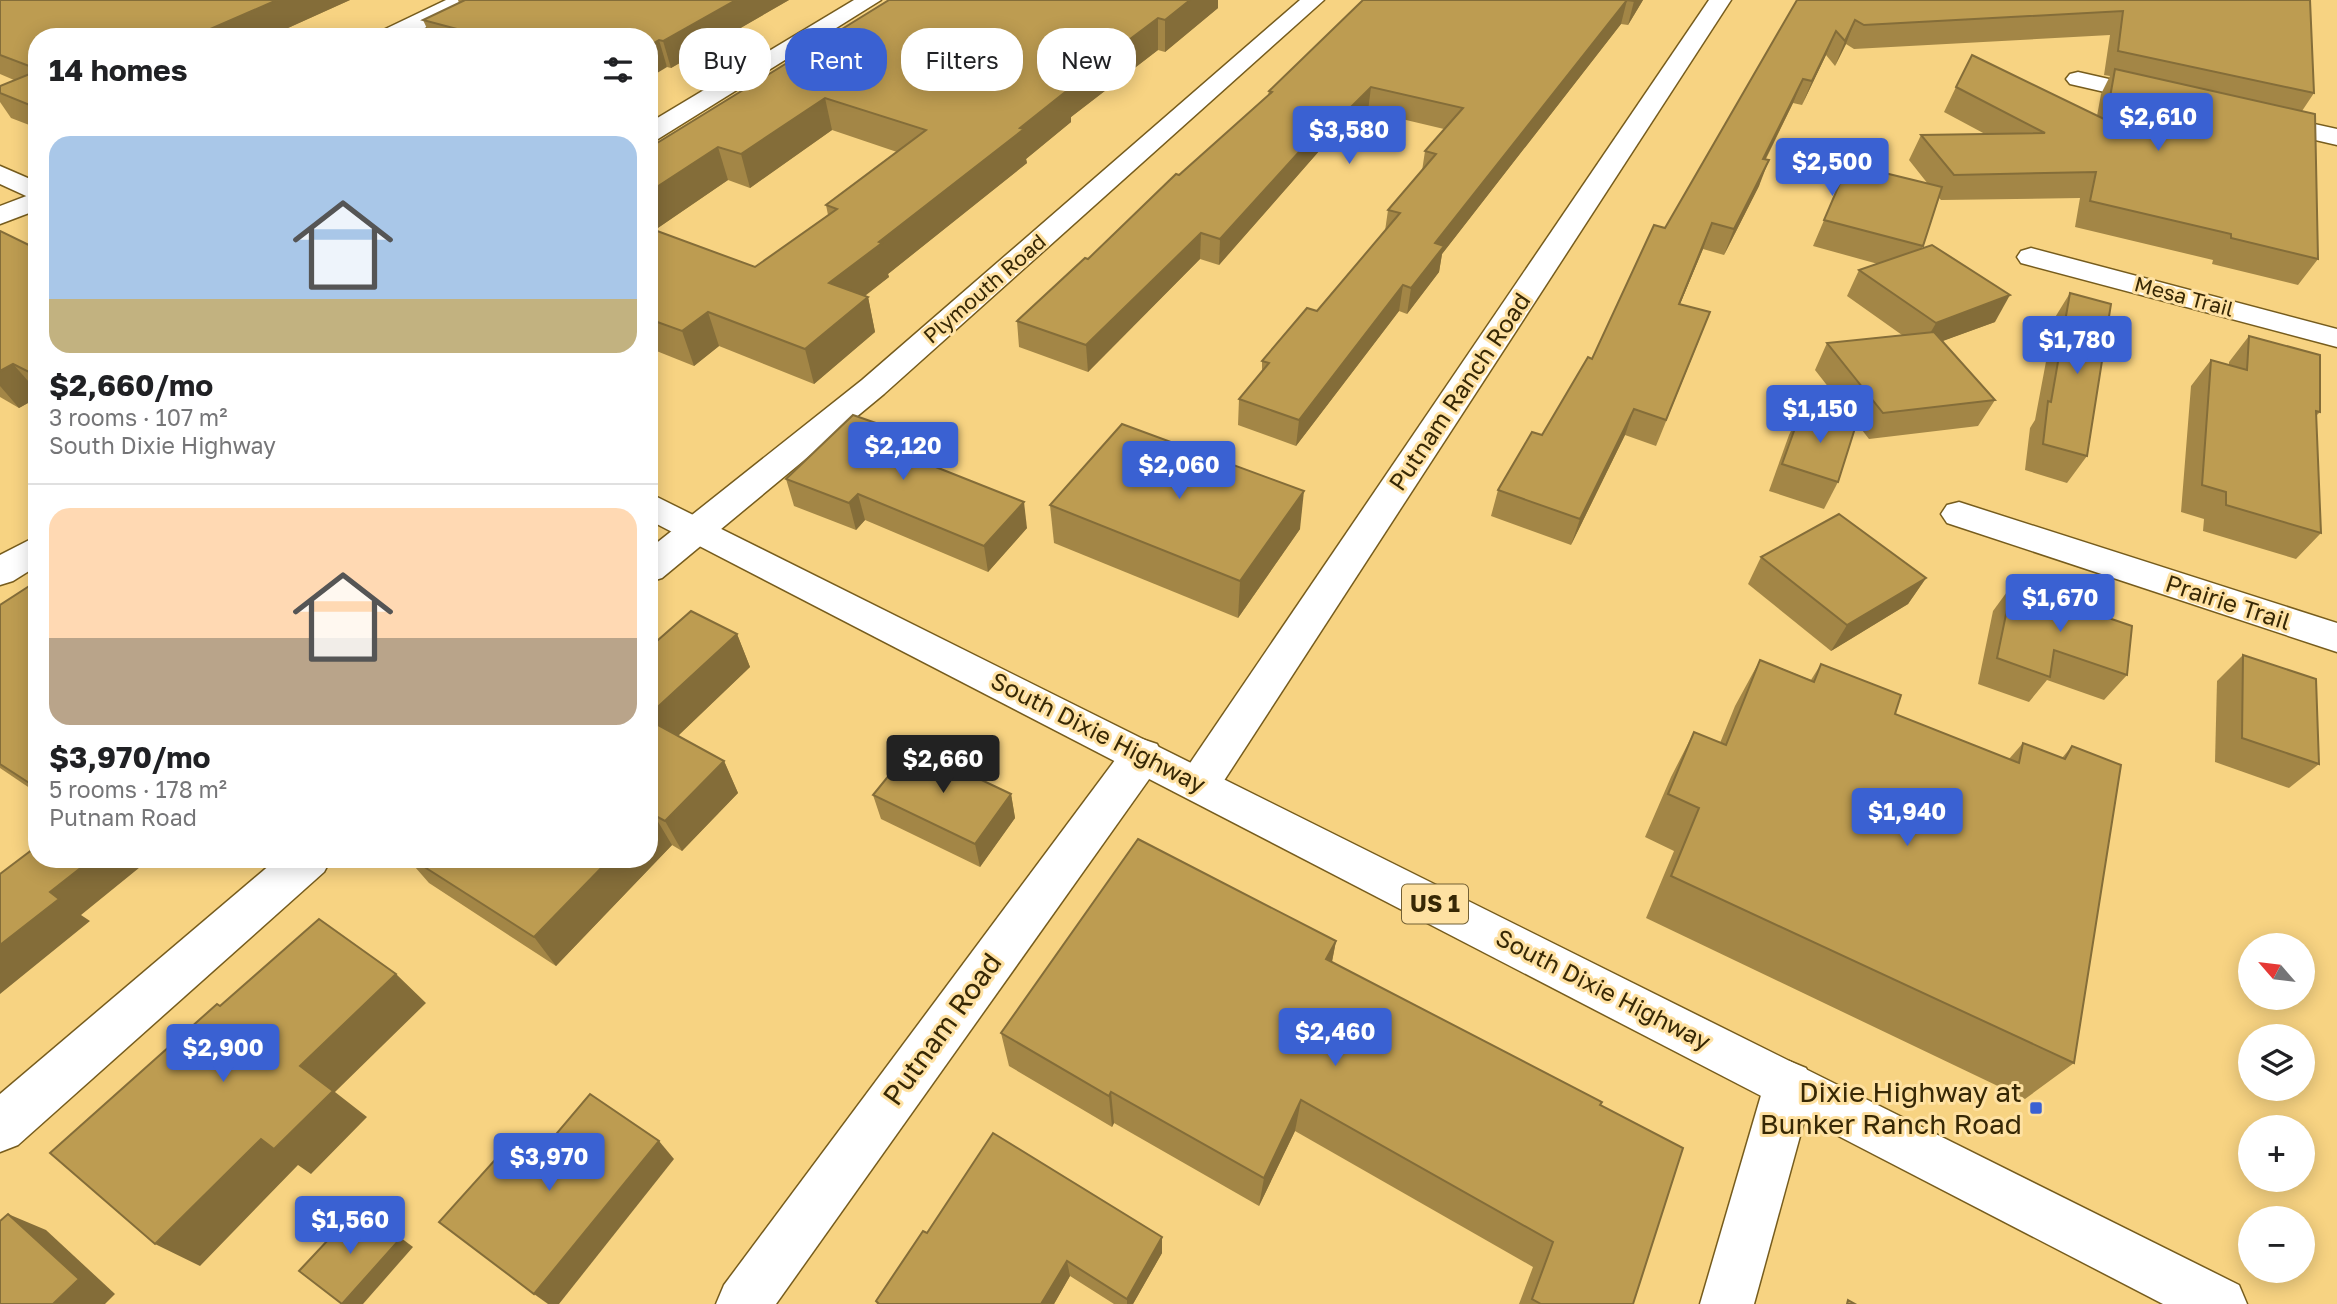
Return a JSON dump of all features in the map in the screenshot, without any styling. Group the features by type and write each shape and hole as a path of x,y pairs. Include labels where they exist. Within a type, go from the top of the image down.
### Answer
{"street":[{"path":"406,28 464,0"},
{"path":"658,129 870,0"},
{"name":"Plymouth Road","path":"658,562 873,387 1314,0"},
{"name":"Putnam Ranch Road","path":"1199,784 1720,0"},
{"path":"2078,79 2187,104"},
{"path":"2241,116 2337,138"},
{"path":"0,174 28,188"},
{"path":"0,216 28,204"},
{"name":"Mesa Trail","path":"2031,257 2337,338"},
{"name":"South Dixie Highway","path":"658,509 2220,1304"},
{"name":"Prairie Trail","path":"1959,514 2337,638"},
{"path":"0,572 28,555"},
{"name":"Putnam Road","path":"743,1304 1142,755"},
{"path":"0,1127 299,868"},
{"path":"1727,1304 1789,1085"}],"building":[{"path":"0,0 277,0 213,28 28,28 28,66 0,55"},
{"path":"465,0 736,0 686,28 679,28 679,32 663,41 658,41 658,28 453,28 423,20"},
{"path":"889,0 1190,0 1165,20 1158,18 1136,35 1136,28 1037,28 1037,91 1066,91 1020,128 1024,129 829,283 868,297 805,349 708,312 682,331 658,322 658,231 755,267 837,209 826,205 926,130 825,98 741,154 718,147 658,186 658,142 741,91 771,91 771,73 785,64 785,91 887,91 887,28 844,28"},
{"path":"1363,0 1627,0 1435,243 1444,246 1411,288 1403,285 1299,420 1239,399 1269,363 1262,361 1307,308 1317,311 1400,213 1388,210 1436,154 1425,151 1463,108 1371,87 1346,112 1337,110 1220,239 1201,233 1086,345 1017,321 1085,258 1088,259 1176,174 1179,175 1272,92 1269,91"},
{"path":"1797,0 2310,0 2314,93 2118,51 2123,11 1864,25 1855,20 1845,41 1836,31 1812,81 1803,79 1763,159 1769,160 1734,229 1712,223 1679,304 1710,312 1666,420 1634,409 1580,519 1498,490 1532,432 1542,435 1588,357 1592,359 1654,225 1665,228"},
{"path":"1972,55 2106,120 2115,69 2315,114 2318,259 2231,238 2231,234 2090,201 2096,172 1954,175 1921,135 2045,133 1956,87"},
{"path":"28,75 28,104 0,93 0,86"},
{"path":"1848,164 1942,187 1923,246 1824,220"},
{"path":"0,231 28,245 28,372 13,364 0,371"},
{"path":"1932,245 2010,295 1936,323 1859,270"},
{"path":"2070,293 2111,304 2087,456 2043,444 2048,401 2051,402"},
{"path":"1934,332 1995,400 1883,413 1827,343"},
{"path":"2249,336 2320,355 2320,412 2316,411 2321,533 2226,505 2226,492 2202,485 2211,360 2247,370"},
{"path":"1802,409 1856,425 1838,482 1782,464"},
{"path":"853,415 913,436 898,452 1024,502 984,546 858,494 849,503 786,479"},
{"path":"1122,424 1304,491 1240,581 1050,505"},
{"path":"1839,514 1926,578 1847,625 1761,557"},
{"path":"2012,585 2132,626 2127,675 2054,650 2050,677 1997,658"},
{"path":"28,587 28,782 0,764 0,605"},
{"path":"691,611 737,634 658,707 658,640"},
{"path":"2243,655 2316,679 2319,764 2242,738"},
{"path":"1760,660 1814,682 1821,664 1901,695 1895,714 2019,763 2023,743 2065,759 2072,746 2121,765 2074,1063 1671,876 1699,808 1668,794 1694,732 1726,745"},
{"path":"658,725 724,761 665,821 658,817"},
{"path":"912,747 1011,794 975,844 873,795"},
{"path":"1138,839 1336,941 1326,959 1602,1102 1600,1105 1683,1148 1633,1304 1541,1304 1532,1299 1553,1242 1301,1100 1264,1178 1111,1092 1109,1096 1001,1033"},
{"path":"28,853 28,868 81,868 50,892 59,899 0,945 0,874"},
{"path":"426,868 601,868 534,937"},
{"path":"319,919 396,974 300,1066 333,1091 274,1149 261,1139 155,1244 50,1153 217,1004 220,1006"},
{"path":"590,1094 659,1141 534,1294 439,1222 512,1141 536,1158"},
{"path":"993,1133 1162,1237 1127,1299 1067,1261 1041,1304 879,1304 876,1301 923,1231 927,1233"},
{"path":"358,1208 400,1239 342,1304 299,1271"},
{"path":"8,1214 79,1279 53,1304 0,1304 0,1221"}],"place":[{"name":"Dixie Highway at Bunker Ranch Road","path":"2036,1108"}]}
